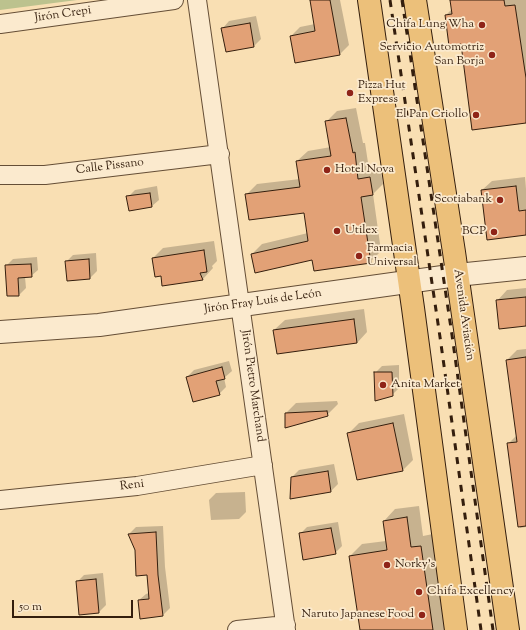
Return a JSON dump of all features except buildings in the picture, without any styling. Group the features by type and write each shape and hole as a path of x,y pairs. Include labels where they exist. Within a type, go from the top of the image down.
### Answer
{"main road":[{"path":"369,0 410,282 456,630"},
{"name":"Avenida Aviación","path":"415,0 457,275 508,630"}],"street":[{"name":"Jirón Crepi","path":"0,24 174,0"},
{"name":"Jirón Pietro Marchand","path":"197,0 286,628"},
{"name":"Calle Pissano","path":"0,175 45,175 220,154"},
{"name":"Jirón Fray Luís de León","path":"0,332 99,325 457,275 526,268"},
{"name":"Reni","path":"0,500 137,486 263,465"},
{"path":"236,630 286,628"}],"green space":[{"path":"0,0 77,0 0,10"}],"railway":[{"path":"390,0 440,337 481,630"},
{"path":"402,0 452,335 493,630"}],"place":[{"name":"Chifa Lung Wha","path":"482,25"},
{"name":"Servicio Automotriz San Borja","path":"492,55"},
{"name":"Pizza Hut Express","path":"350,93"},
{"name":"El Pan Criollo","path":"476,115"},
{"name":"Hotel Nova","path":"327,170"},
{"name":"Scotiabank","path":"500,200"},
{"name":"Utilex","path":"337,231"},
{"name":"BCP","path":"494,232"},
{"name":"Farmacia Universal","path":"359,256"},
{"name":"Anita Market","path":"383,385"},
{"name":"Norky's","path":"387,565"},
{"name":"Chifa Excellency","path":"419,592"},
{"name":"Naruto Japanese Food","path":"422,615"}]}
